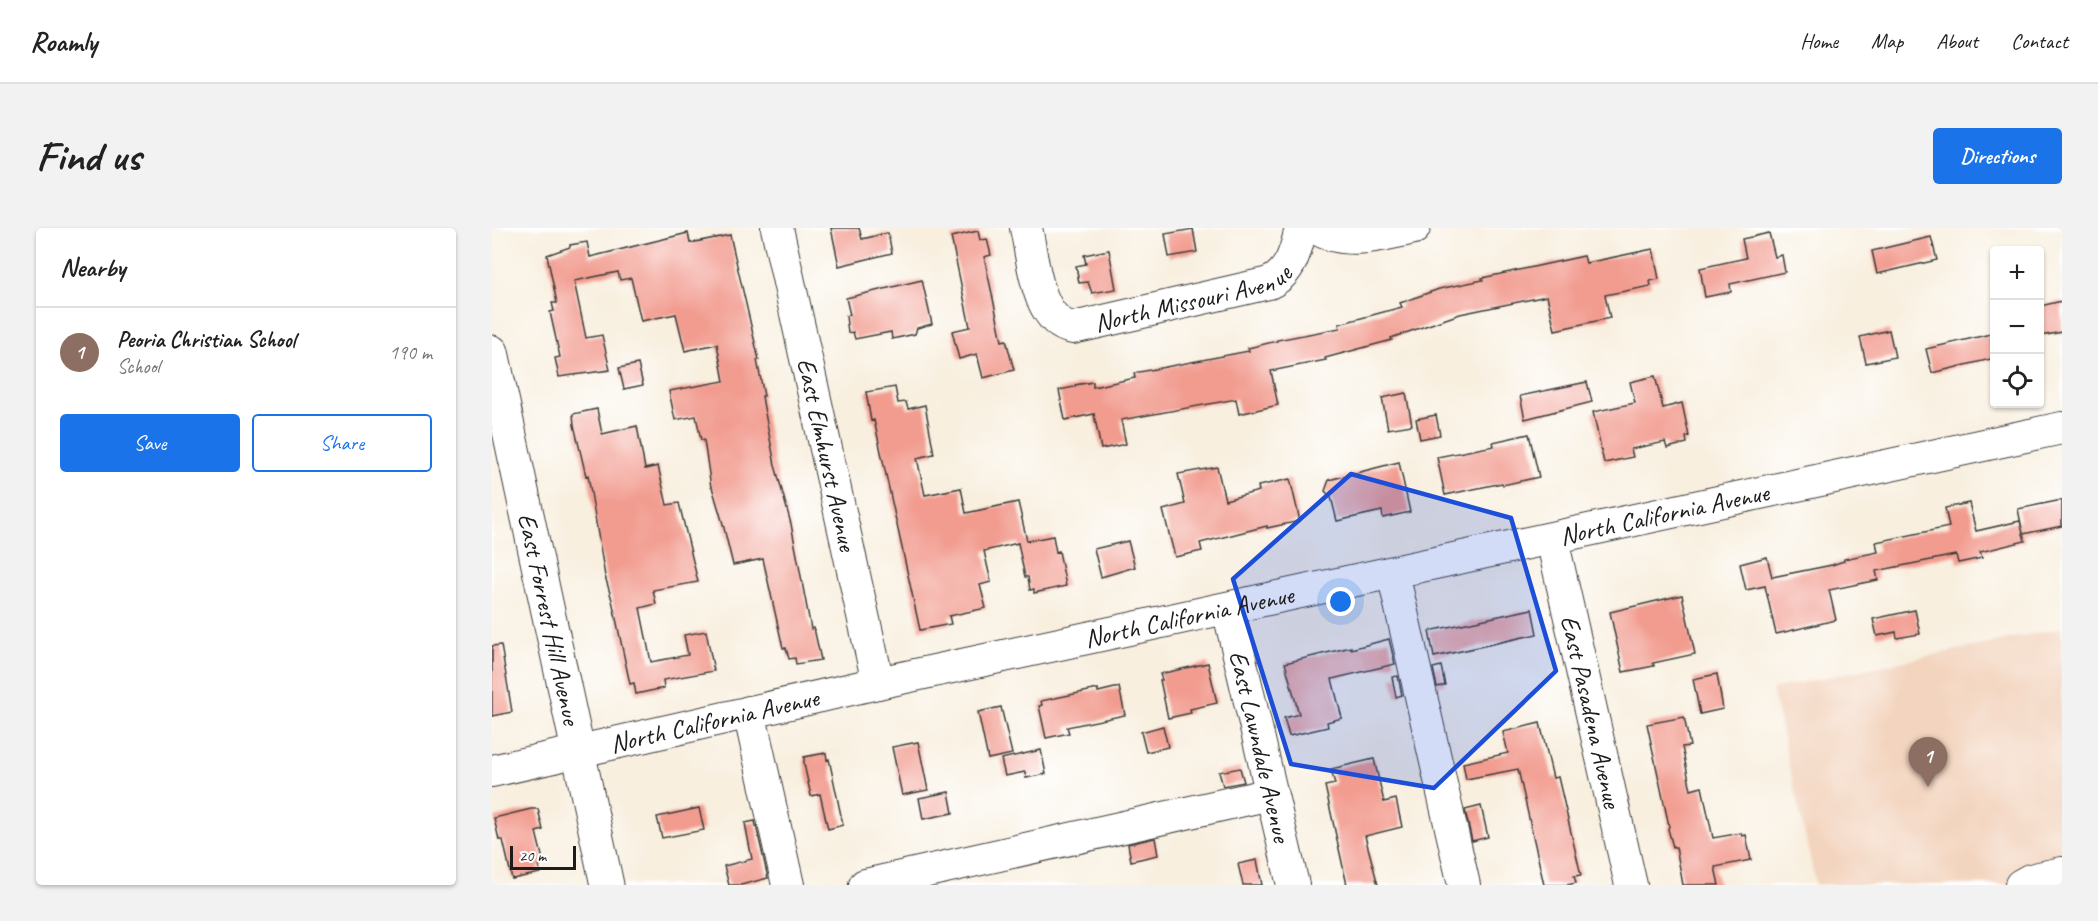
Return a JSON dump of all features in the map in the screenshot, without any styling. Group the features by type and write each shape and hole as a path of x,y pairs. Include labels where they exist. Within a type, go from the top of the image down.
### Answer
{"main road":[{"name":"East Forrest Hill Avenue","path":"492,352 608,885"}],"street":[{"name":"East Elmhurst Avenue","path":"777,228 878,683"},
{"name":"North Missouri Avenue","path":"1026,228 1042,302 1054,318 1065,326 1081,327 1264,285 1285,272 1296,249 1300,228"},
{"path":"1316,228 1336,237 1347,238 1380,235 1414,228"},
{"name":"North California Avenue","path":"492,771 878,683 2062,428"},
{"name":"East Pasadena Avenue","path":"1552,539 1631,885"},
{"path":"1393,573 1464,885"},
{"name":"East Lawndale Avenue","path":"1228,608 1293,885"},
{"path":"749,712 788,885"},
{"path":"865,885 1271,794"},
{"path":"2021,885 2030,880 2062,873"}],"highlighted area":[{"path":"1351,474 1511,518 1556,671 1434,788 1291,764 1233,579"}],"shaded area":[{"path":"2062,628 2062,885 1816,885 1772,689"}],"building":[{"path":"831,228 859,228 862,239 888,233 892,253 839,266"},
{"path":"1193,229 1197,252 1169,257 1165,234"},
{"path":"978,231 980,240 987,239 991,255 984,257 1002,341 1006,340 1014,370 983,378 977,354 959,359 952,331 970,327 951,237"},
{"path":"688,233 690,243 730,235 759,360 757,360 764,396 762,396 775,465 791,524 811,629 814,628 821,660 796,664 795,658 789,659 786,648 783,648 763,559 733,565 711,487 704,440 701,440 696,416 675,420 669,391 724,381 717,344 685,351 676,314 641,321 631,278 620,280 618,272 574,281 586,338 602,335 610,370 559,377 555,358 560,357 550,312 554,311 552,303 557,303 547,255 570,247 570,245 587,242 590,257"},
{"path":"1769,233 1775,257 1782,255 1785,272 1730,284 1731,292 1705,297 1700,268 1746,258 1742,239"},
{"path":"1931,237 1937,260 1877,274 1872,251"},
{"path":"1653,249 1659,279 1650,281 1651,286 1605,295 1610,318 1555,330 1547,296 1460,314 1391,338 1392,340 1325,358 1326,360 1271,371 1278,405 1239,414 1236,399 1121,420 1126,444 1101,449 1094,414 1065,420 1059,390 1075,387 1075,385 1093,382 1093,387 1135,378 1134,373 1249,351 1248,348 1277,340 1340,328 1339,324 1402,307 1400,303 1439,289 1483,280 1482,278 1584,256 1586,263"},
{"path":"1109,250 1116,289 1092,293 1088,282 1079,283 1076,266 1086,264 1084,255"},
{"path":"922,280 932,324 917,328 915,334 892,339 891,332 855,339 853,332 848,333 846,316 850,315 846,298"},
{"path":"2062,301 2062,332 2044,335 2044,305"},
{"path":"1889,330 1895,357 1866,363 1860,337"},
{"path":"1990,334 1990,359 1932,373 1926,349"},
{"path":"638,364 643,385 624,389 619,368"},
{"path":"1655,376 1663,408 1682,403 1689,436 1686,437 1687,443 1667,448 1665,442 1631,449 1633,457 1604,463 1593,412 1635,403 1630,382"},
{"path":"1587,382 1592,402 1525,419 1520,396"},
{"path":"895,387 898,403 906,402 908,409 925,405 934,454 917,458 925,495 961,488 966,513 1018,502 1027,541 1053,536 1056,552 1059,551 1066,586 1034,593 1034,589 1030,590 1018,543 984,551 991,582 980,585 986,608 949,616 951,624 920,630 866,392"},
{"path":"1406,393 1412,425 1388,429 1382,398"},
{"path":"597,409 602,434 637,426 645,469 658,466 667,505 679,503 698,582 653,590 656,604 640,608 651,662 688,655 684,635 706,631 714,671 663,680 664,688 636,694 634,683 630,684 605,576 588,475 586,476 574,425 573,414"},
{"path":"1436,415 1440,435 1420,439 1416,419"},
{"path":"1529,434 1539,477 1445,495 1437,457 1494,446 1493,442"},
{"path":"1399,462 1410,512 1383,518 1382,511 1337,521 1331,497 1325,491 1329,480"},
{"path":"1217,467 1225,500 1259,491 1258,486 1290,479 1300,521 1267,528 1267,526 1200,543 1202,551 1175,557 1163,510 1185,504 1178,474"},
{"path":"2062,500 2062,526 2023,534 2018,509"},
{"path":"1969,503 1976,531 2020,521 2025,541 1980,552 1982,558 1958,563 1956,555 1876,571 1878,580 1829,590 1836,620 1776,634 1765,586 1746,590 1740,564 1767,557 1772,577 1832,565 1844,559 1878,552 1876,542 1949,527 1945,508"},
{"path":"1128,541 1135,567 1101,577 1094,549"},
{"path":"1682,595 1695,654 1623,672 1610,612"},
{"path":"1532,609 1537,634 1434,657 1429,631"},
{"path":"1915,610 1920,634 1897,638 1896,632 1877,636 1873,619"},
{"path":"1389,639 1395,664 1332,679 1342,718 1327,722 1328,727 1289,736 1284,718 1299,714 1285,663"},
{"path":"501,645 512,712 492,716 492,646"},
{"path":"1208,663 1217,703 1190,709 1191,713 1168,718 1160,674"},
{"path":"1441,666 1445,685 1437,687 1433,668"},
{"path":"1717,674 1723,709 1700,714 1693,679"},
{"path":"1398,676 1402,695 1396,697 1392,677"},
{"path":"1119,687 1125,715 1067,727 1069,733 1046,738 1039,706 1042,705 1041,701"},
{"path":"1001,707 1012,754 988,759 978,712"},
{"path":"1684,717 1690,746 1682,747 1691,790 1702,787 1713,838 1741,833 1742,836 1746,835 1751,860 1715,867 1719,885 1683,885 1676,847 1673,847 1668,829 1647,724"},
{"path":"1540,723 1553,778 1558,777 1581,875 1574,876 1576,883 1567,885 1544,885 1518,769 1466,779 1463,763 1508,753 1503,732"},
{"path":"1163,726 1168,747 1146,752 1141,732"},
{"path":"918,742 928,790 902,795 892,747"},
{"path":"1041,750 1046,774 1026,778 1025,772 1005,776 1001,759"},
{"path":"826,753 843,825 828,829 820,794 811,796 804,764 804,757"},
{"path":"1374,759 1384,802 1396,799 1402,827 1365,836 1378,885 1347,885 1325,786 1335,784 1331,769"},
{"path":"1240,768 1244,782 1223,786 1219,772"},
{"path":"949,792 953,813 923,819 919,798"},
{"path":"1481,806 1488,837 1472,841 1465,810"},
{"path":"699,808 704,830 662,838 657,817"},
{"path":"538,809 543,830 536,832 544,864 539,866 540,873 512,879 503,840 499,840 494,818"},
{"path":"755,821 768,878 741,885 729,885 724,866 752,859 745,823"},
{"path":"1155,838 1158,855 1131,861 1128,844"},
{"path":"1257,860 1262,885 1243,885 1238,864"}],"place":[{"name":"Peoria Christian School","path":"1928,787"}]}
